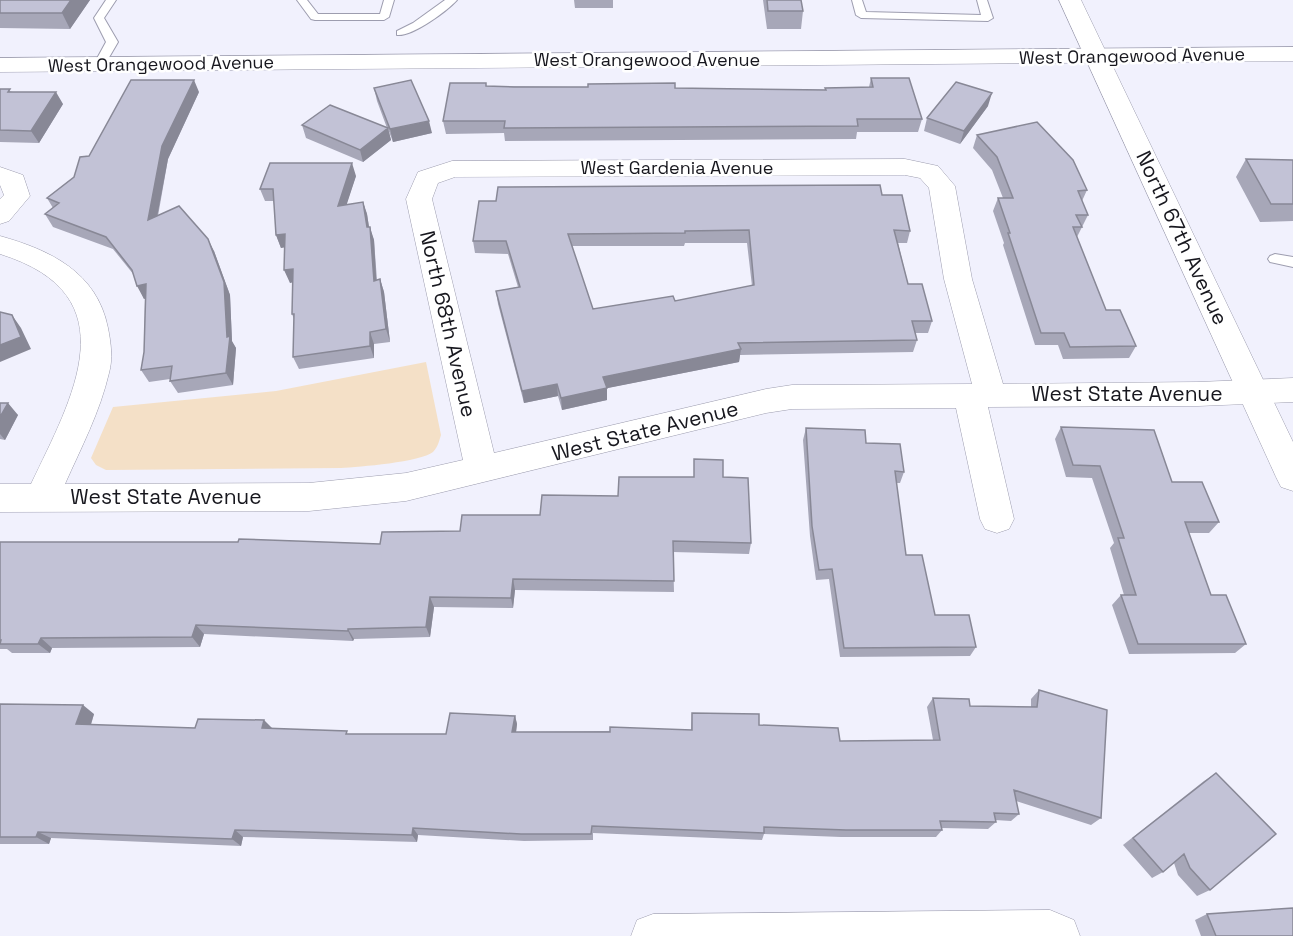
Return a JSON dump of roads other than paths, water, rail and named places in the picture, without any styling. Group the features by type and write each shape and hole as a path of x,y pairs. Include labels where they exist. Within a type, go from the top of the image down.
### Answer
{"street":[{"name":"North 67th Avenue","path":"1070,0 1293,477"},
{"name":"West Orangewood Avenue","path":"0,65 1293,54"},
{"name":"West Gardenia Avenue","path":"427,178 452,169 905,167 929,172 942,186 980,394"},
{"path":"0,175 14,181 17,196 0,215"},
{"name":"North 68th Avenue","path":"427,178 419,199 482,470"},
{"path":"0,244 40,258 63,274 83,294 94,326 97,352 95,372 82,408 42,497"},
{"name":"West State Avenue","path":"0,498 309,497 406,487 754,404 792,397 1254,393 1293,390"},
{"path":"980,394 997,519"},
{"path":"653,936 1050,932 1058,936"}],"lane":[{"path":"100,64 112,42 99,18 111,0"},
{"path":"302,0 315,17 384,17 389,0"},
{"path":"401,33 417,25 452,0"},
{"path":"857,0 861,15 988,18 982,0"},
{"path":"1275,259 1293,262"}]}
